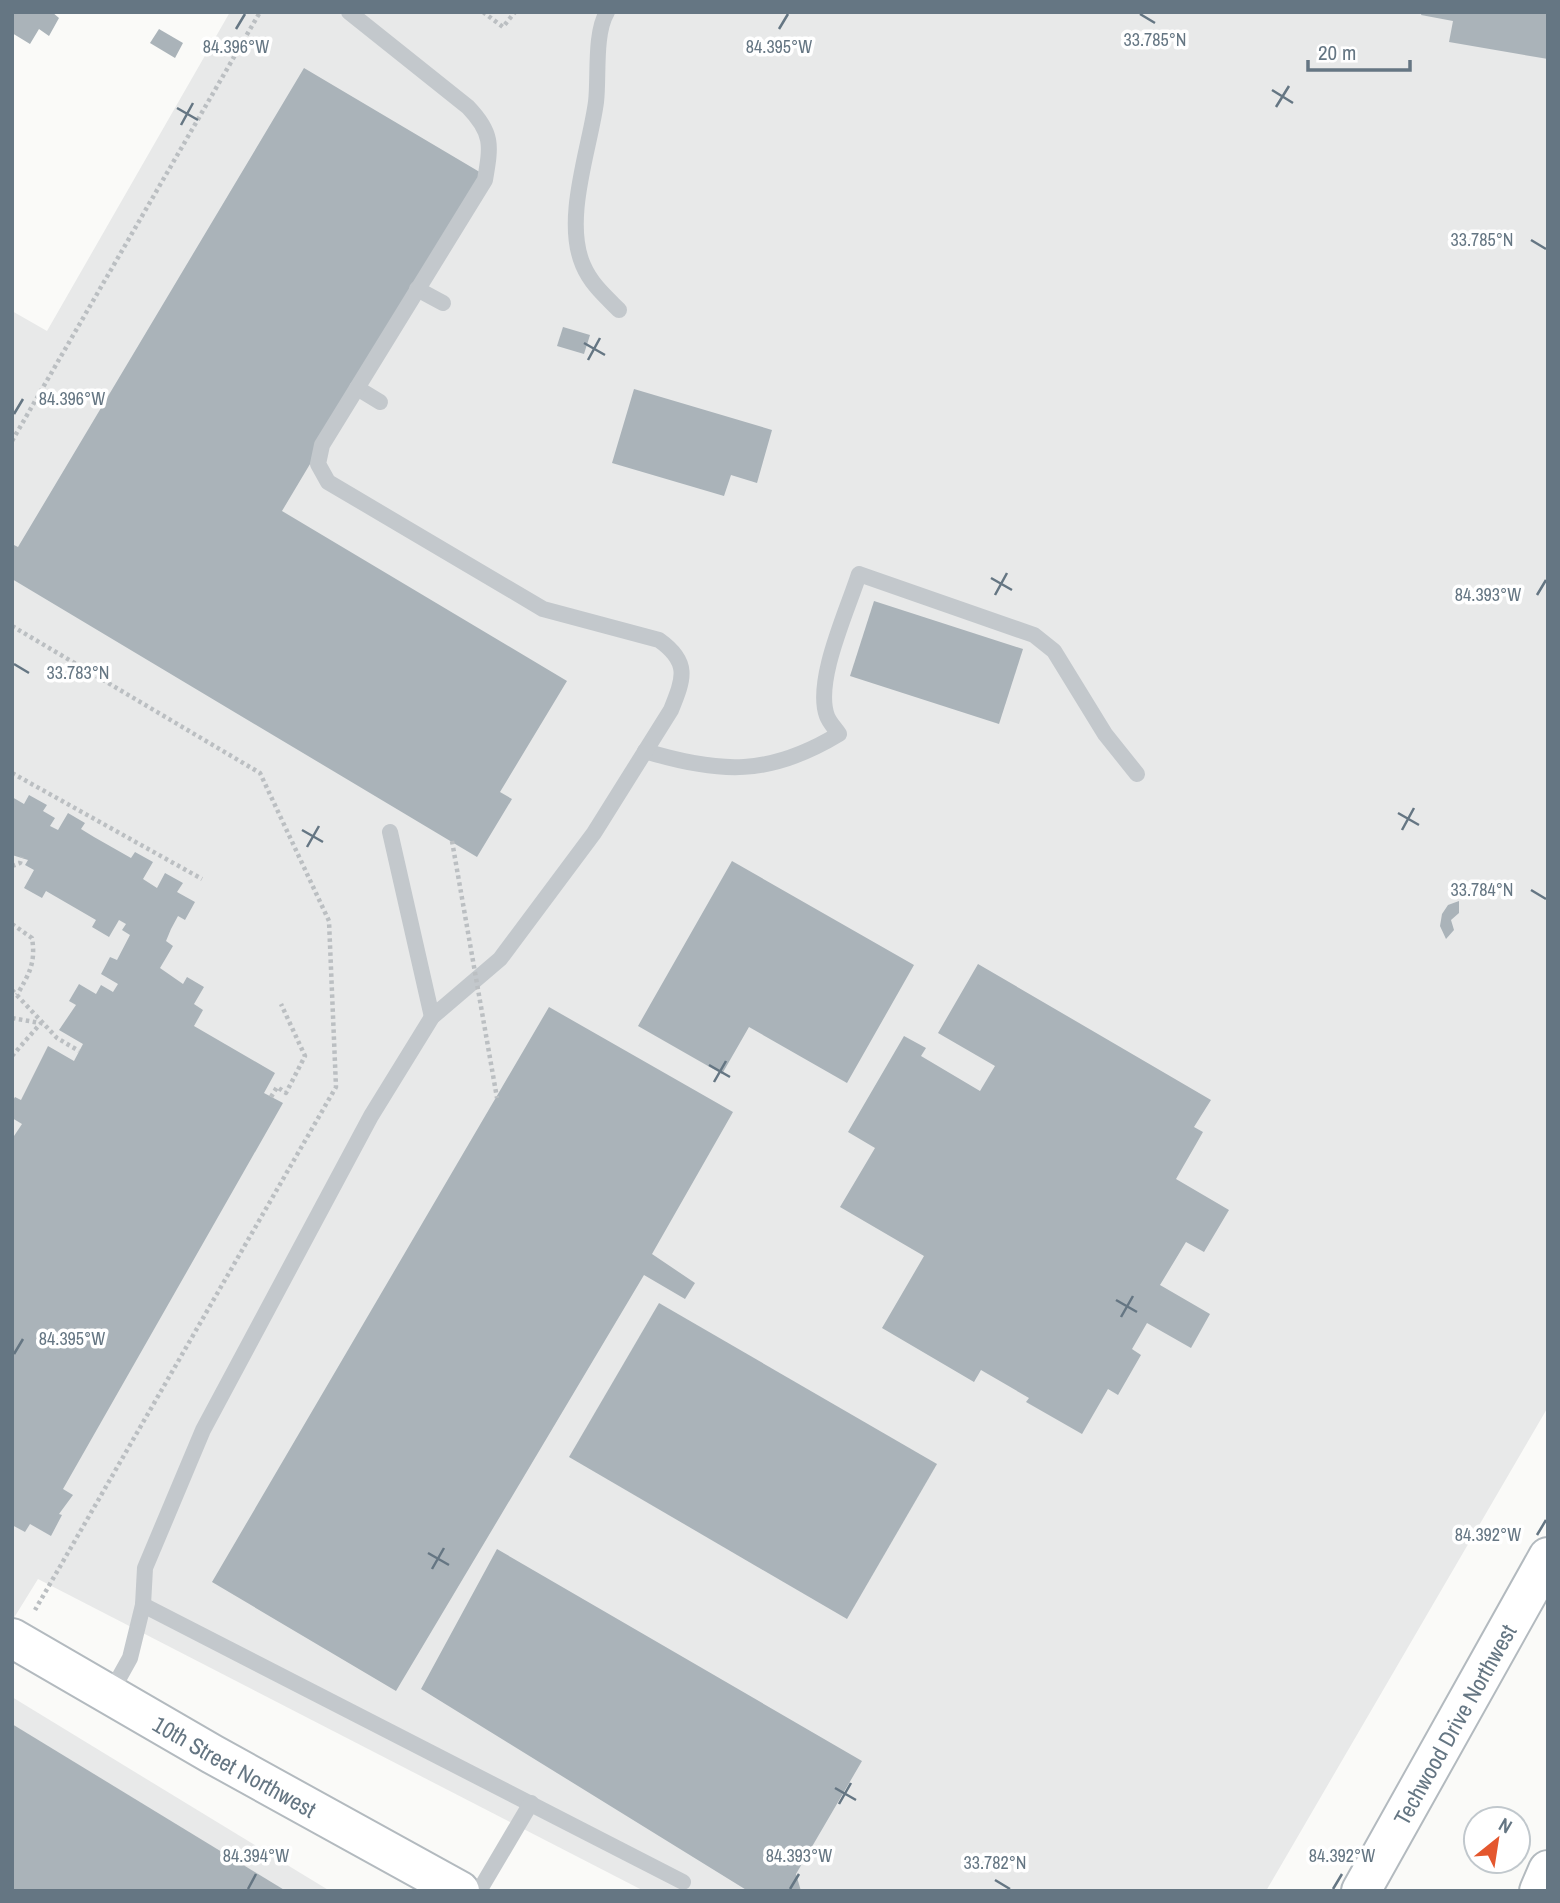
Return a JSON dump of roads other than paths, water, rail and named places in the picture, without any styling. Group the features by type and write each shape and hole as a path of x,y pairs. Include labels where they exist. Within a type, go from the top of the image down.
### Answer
{"main road":[{"name":"Techwood Drive Northwest","path":"1361,1891 1548,1557"},
{"name":"10th Street Northwest","path":"15,1640 212,1754 460,1891"},
{"path":"1539,1891 1548,1870"}],"lane":[{"path":"110,1694 130,1658 143,1605 145,1568 203,1430 371,1116 432,1017 500,959 594,833 671,710 680,689 682,669 675,652 659,640 543,609 328,482 318,464 322,445 485,180 491,149 485,125 467,107 349,12"},
{"path":"607,12 598,60 595,103 582,163 577,243 582,264 596,288 619,310"},
{"path":"417,289 443,303"},
{"path":"357,388 380,402"},
{"path":"645,751 691,765 741,768 786,761 839,734 827,716 823,692 859,574 1034,635 1054,651 1105,734 1137,774"},
{"path":"390,831 432,1017"},
{"path":"143,1605 683,1882"},
{"path":"479,1891 531,1803"}]}
